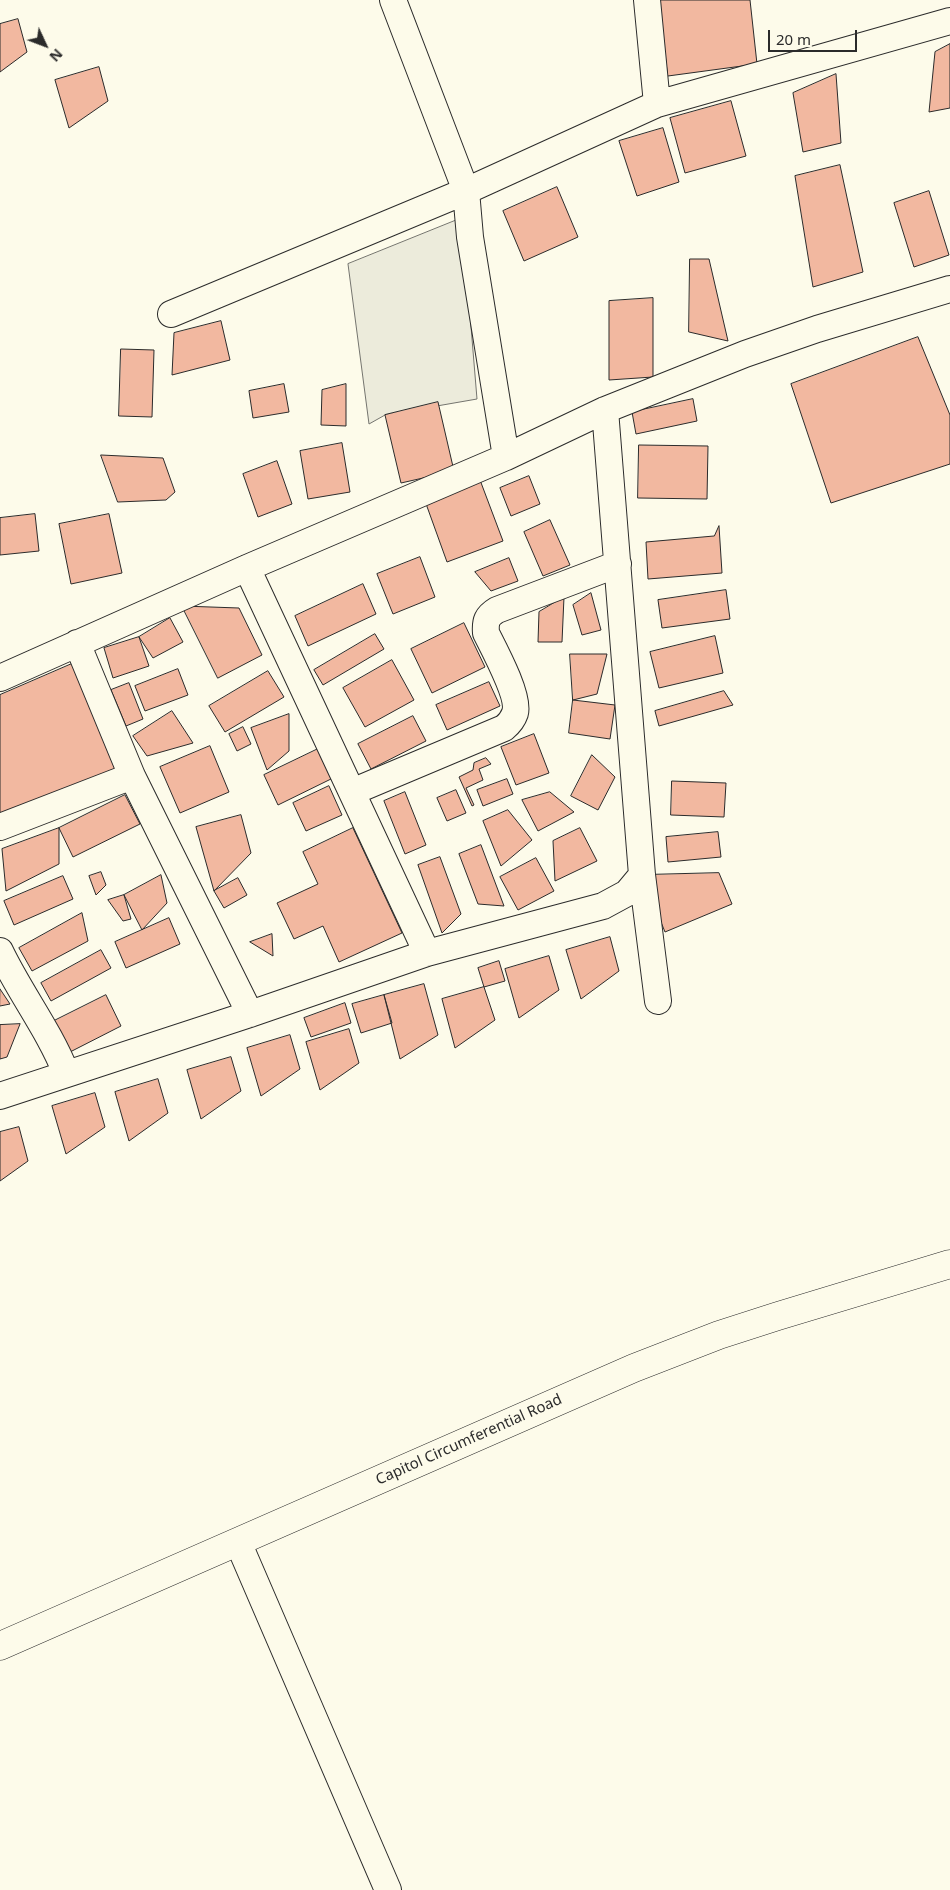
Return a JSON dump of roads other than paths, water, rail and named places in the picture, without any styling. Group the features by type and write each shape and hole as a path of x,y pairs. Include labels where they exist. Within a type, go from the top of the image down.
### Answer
{"main road":[{"name":"Capitol Circumferential Road","path":"0,1646 634,1368 769,1319 950,1264"}],"street":[{"path":"393,0 466,191 470,237 506,457"},
{"path":"648,0 657,104"},
{"path":"171,314 466,191 657,104 950,21"},
{"path":"0,678 247,568 506,457 604,410 754,351 817,329 950,289"},
{"path":"604,410 642,875 658,1001"},
{"path":"352,792 504,728 511,722 516,711 516,698 486,633 485,624 489,615 497,610 618,564"},
{"path":"247,568 427,953"},
{"path":"77,643 132,776 250,1014"},
{"path":"0,826 132,776"},
{"path":"0,1096 250,1014 427,953 603,906 627,893 642,875"},
{"path":"0,950 8,968 58,1051 66,1073"},
{"path":"238,1542 388,1890"}]}
